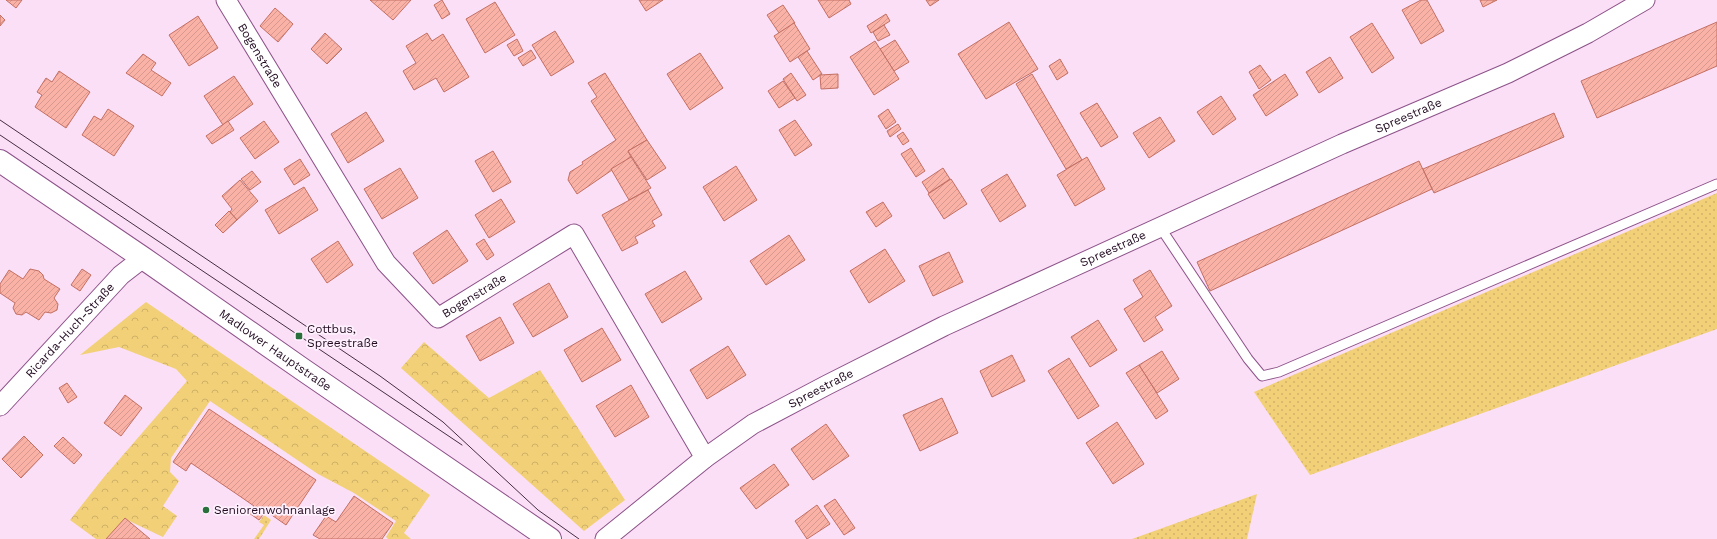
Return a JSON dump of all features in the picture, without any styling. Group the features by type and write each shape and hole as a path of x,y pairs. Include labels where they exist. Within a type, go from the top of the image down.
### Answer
{"main road":[{"name":"Madlower Hauptstraße","path":"0,161 144,258 302,369 550,539"}],"street":[{"name":"Bogenstraße","path":"226,0 386,263 438,318 574,234 705,458"},
{"name":"Spreestraße","path":"605,539 705,458 753,424 914,340 1342,144 1508,73 1588,33 1645,0"},
{"name":"Ricarda-Huch-Straße","path":"0,406 121,276 144,258"}],"lane":[{"path":"1160,227 1248,359 1262,376 1279,372 1717,184"}],"green space":[{"path":"1717,193 1717,329 1310,475 1254,392"},
{"path":"146,302 430,495 404,533 411,539 388,539 386,537 396,521 354,493 318,474 210,401 171,458 170,472 179,481 163,506 177,516 163,537 125,519 106,539 96,539 70,520 104,477 187,381 176,369 119,347 80,355"},
{"path":"424,342 489,398 540,370 625,500 584,531 401,368"},
{"path":"1257,494 1247,539 1132,539"},
{"path":"264,515 271,520 259,539 254,539 264,525 259,522"}],"building":[{"path":"6,0 22,0 16,8"},
{"path":"370,0 411,0 393,20"},
{"path":"442,0 450,14 442,19 434,5"},
{"path":"639,0 663,0 646,11"},
{"path":"818,0 849,0 851,4 829,18"},
{"path":"926,0 939,0 930,6"},
{"path":"1421,0 1427,0 1444,31 1421,44 1402,10"},
{"path":"1480,0 1497,0 1483,7"},
{"path":"495,2 515,35 485,53 466,19"},
{"path":"783,5 795,23 779,33 767,15"},
{"path":"275,8 293,24 278,42 260,26"},
{"path":"886,14 890,21 871,33 867,26"},
{"path":"0,15 5,20 0,26"},
{"path":"198,16 218,48 189,66 169,35"},
{"path":"1009,22 1038,69 986,99 958,54"},
{"path":"1717,22 1717,66 1597,118 1581,81"},
{"path":"794,23 810,49 790,62 774,36"},
{"path":"1372,23 1394,58 1372,73 1350,37"},
{"path":"884,25 890,35 878,41 873,32"},
{"path":"555,31 574,62 551,76 532,45"},
{"path":"325,33 342,49 327,64 311,49"},
{"path":"427,33 432,41 443,34 469,77 444,92 436,78 414,90 403,71 416,63 406,46"},
{"path":"517,39 523,51 514,56 507,45"},
{"path":"895,40 909,62 894,71 880,49"},
{"path":"875,41 899,79 874,95 850,57"},
{"path":"531,50 536,58 523,66 518,58"},
{"path":"807,51 822,74 813,80 798,57"},
{"path":"700,53 723,88 690,110 667,74"},
{"path":"143,54 156,63 151,70 171,83 162,96 126,73"},
{"path":"1330,57 1343,78 1319,93 1306,72"},
{"path":"1060,59 1068,73 1057,80 1049,66"},
{"path":"1260,65 1271,80 1259,89 1249,72"},
{"path":"59,71 90,92 66,128 35,107 42,95 37,92 46,78 52,82"},
{"path":"605,73 647,140 628,151 631,157 577,194 568,180 570,172 583,164 582,162 616,140 591,101 597,97 588,83"},
{"path":"791,73 806,95 797,101 783,79"},
{"path":"838,74 838,88 821,89 820,75"},
{"path":"1032,74 1082,160 1066,169 1016,84"},
{"path":"1285,74 1298,95 1266,116 1253,95"},
{"path":"234,76 253,104 223,125 204,96"},
{"path":"783,81 795,98 779,108 768,91"},
{"path":"1221,96 1236,119 1213,135 1197,112"},
{"path":"1097,103 1118,137 1101,147 1080,113"},
{"path":"108,109 134,126 114,156 82,135 94,116 101,120"},
{"path":"888,109 896,122 886,129 878,116"},
{"path":"366,112 384,141 348,163 331,134"},
{"path":"1554,113 1564,137 1434,193 1423,169"},
{"path":"1160,117 1175,141 1149,158 1133,133"},
{"path":"795,120 812,145 795,156 779,130"},
{"path":"228,121 234,130 212,144 206,136"},
{"path":"264,121 279,142 255,159 240,138"},
{"path":"898,124 901,129 890,137 887,131"},
{"path":"903,132 909,141 903,145 897,136"},
{"path":"647,140 666,168 647,180 628,151"},
{"path":"911,148 925,171 916,177 901,154"},
{"path":"493,151 511,182 493,192 475,161"},
{"path":"631,157 651,188 629,200 611,169"},
{"path":"1087,157 1105,189 1075,206 1057,175"},
{"path":"300,159 310,175 294,185 284,169"},
{"path":"1419,161 1432,189 1210,291 1197,262"},
{"path":"736,166 757,200 724,221 703,187"},
{"path":"400,168 418,198 382,219 364,189"},
{"path":"943,168 950,179 929,193 922,182"},
{"path":"252,171 261,182 250,190 241,179"},
{"path":"1007,174 1026,206 1000,222 981,190"},
{"path":"951,179 967,204 944,219 928,194"},
{"path":"240,180 258,201 237,220 230,212 232,209 222,196"},
{"path":"304,187 318,210 279,234 265,210"},
{"path":"648,190 662,215 652,221 655,226 635,237 638,243 622,251 602,215"},
{"path":"501,199 515,222 489,238 475,215"},
{"path":"883,202 892,216 876,227 866,212"},
{"path":"229,211 237,220 223,233 215,225"},
{"path":"447,230 468,261 433,284 413,253"},
{"path":"789,235 805,260 766,285 750,261"},
{"path":"484,239 494,255 487,260 476,244"},
{"path":"338,241 353,265 327,283 311,259"},
{"path":"885,249 905,281 869,303 850,271"},
{"path":"949,252 963,282 933,296 919,266"},
{"path":"30,269 39,271 43,275 44,279 60,289 54,298 58,304 57,310 51,313 45,312 39,320 26,312 22,315 16,314 13,308 15,303 0,293 0,284 9,270 23,279"},
{"path":"82,269 91,275 80,291 71,285"},
{"path":"1150,270 1172,306 1155,317 1163,330 1144,342 1124,309 1143,297 1133,280"},
{"path":"685,271 702,299 662,323 645,294"},
{"path":"549,283 568,317 533,337 513,304"},
{"path":"500,317 514,343 480,361 466,336"},
{"path":"1098,320 1117,350 1090,367 1071,337"},
{"path":"602,328 621,360 582,382 564,350"},
{"path":"728,346 746,375 707,399 690,370"},
{"path":"1162,351 1179,379 1157,393 1139,365"},
{"path":"1012,355 1025,381 992,397 980,371"},
{"path":"1069,358 1099,406 1078,419 1048,371"},
{"path":"1139,365 1168,411 1156,419 1126,373"},
{"path":"67,383 77,397 68,403 59,388"},
{"path":"631,385 649,417 615,437 596,406"},
{"path":"125,395 142,408 121,436 104,423"},
{"path":"942,398 958,433 920,451 903,415"},
{"path":"209,409 316,480 286,525 266,511 259,520 249,513 254,506 191,463 186,471 173,462"},
{"path":"1117,422 1144,464 1113,484 1086,443"},
{"path":"826,424 849,456 813,480 791,449"},
{"path":"24,436 43,455 21,478 2,459"},
{"path":"63,437 82,455 74,464 54,446"},
{"path":"774,464 789,485 756,509 740,488"},
{"path":"354,496 393,523 382,539 320,539 313,535 326,516 336,522"},
{"path":"835,499 855,528 844,535 824,506"},
{"path":"817,505 830,524 807,539 795,521"},
{"path":"125,518 150,539 106,539"}],"tram line":[{"path":"0,120 380,376 443,422 538,510 579,539"},
{"path":"0,135 462,445"}],"place":[{"name":"Cottbus, Spreestraße","path":"299,336"},
{"name":"Seniorenwohnanlage","path":"206,510"}]}
